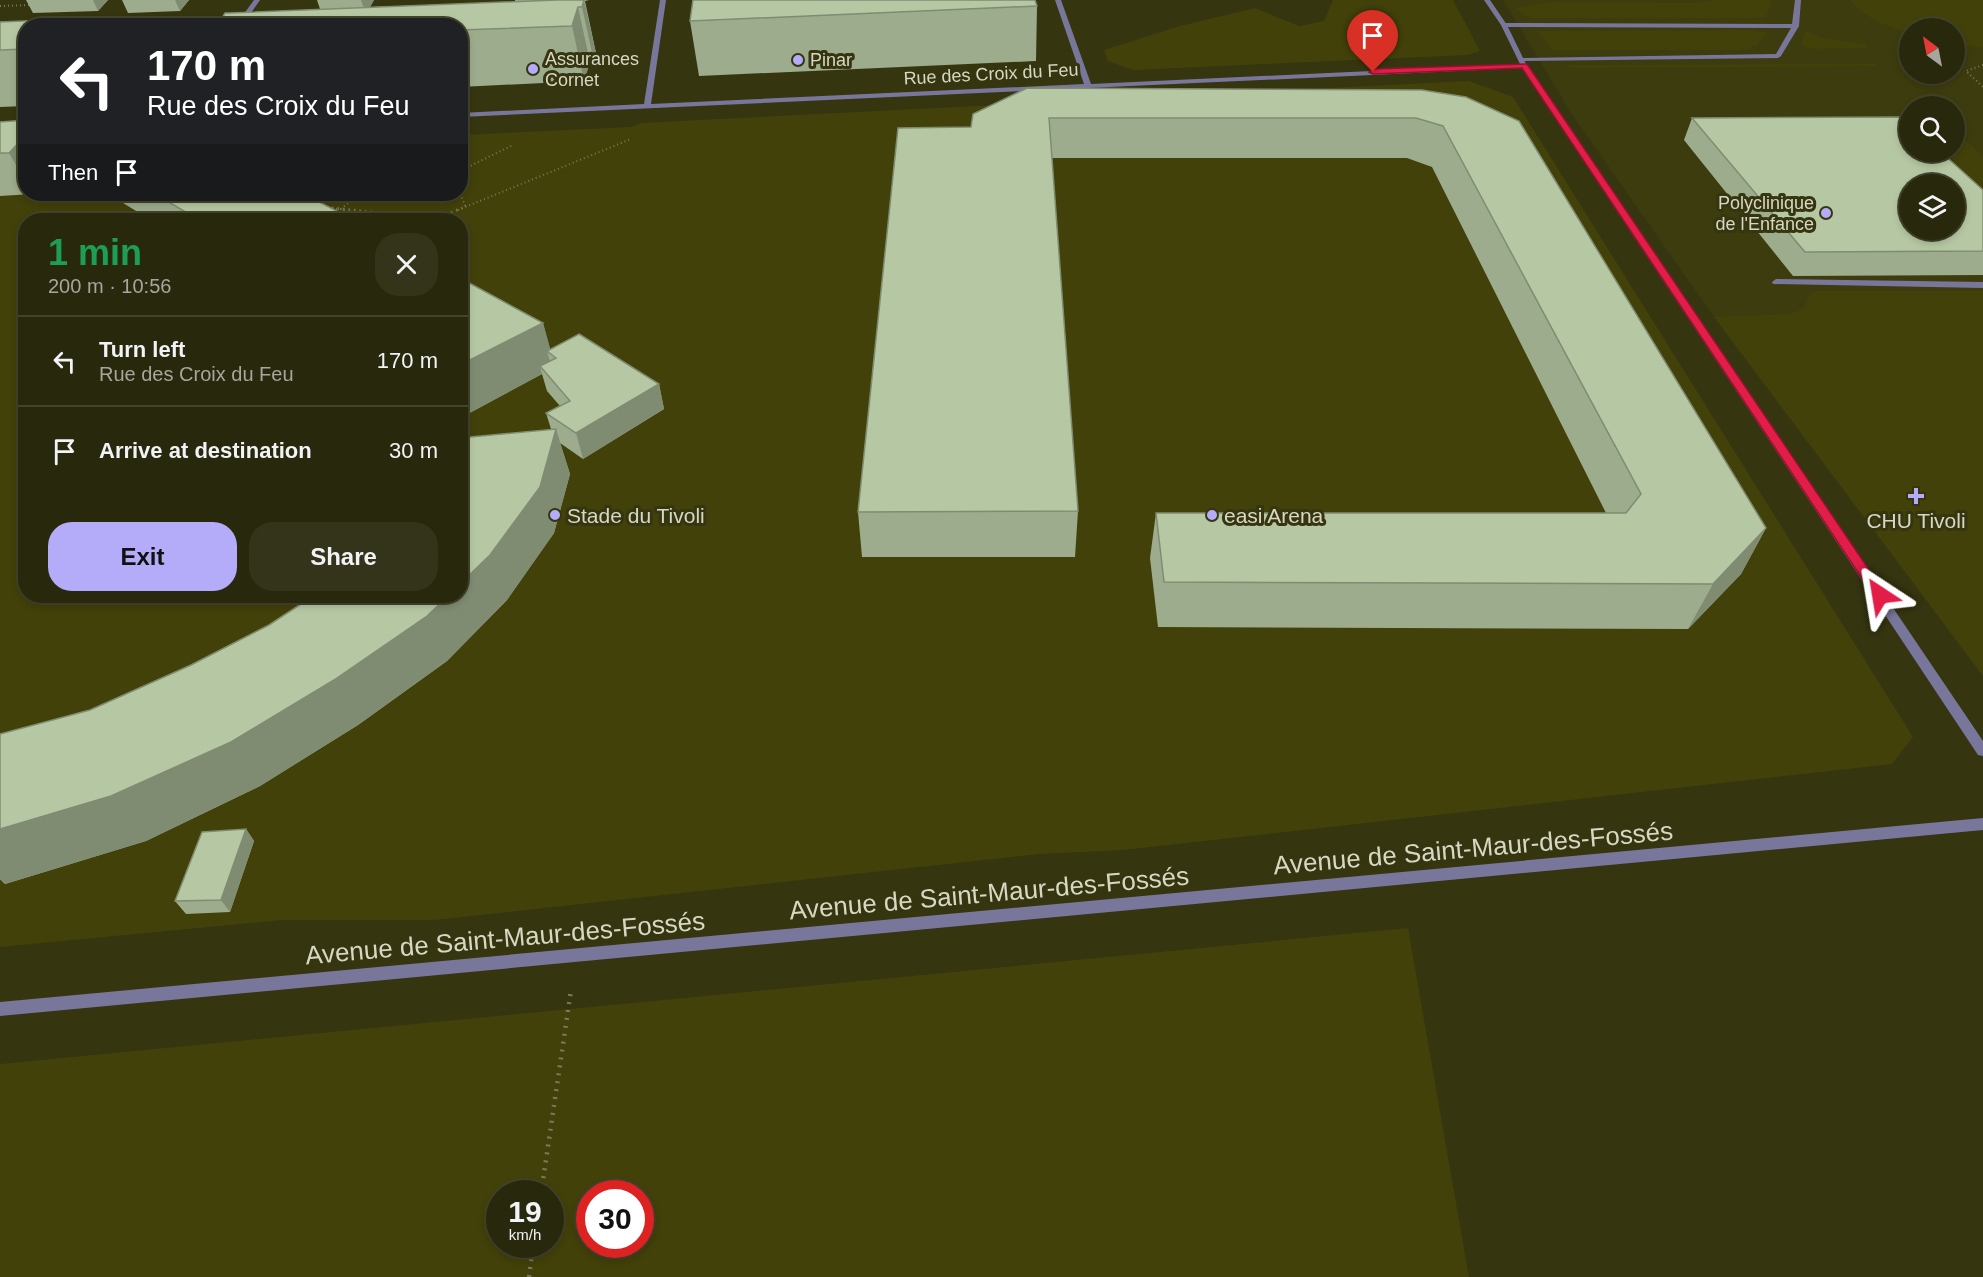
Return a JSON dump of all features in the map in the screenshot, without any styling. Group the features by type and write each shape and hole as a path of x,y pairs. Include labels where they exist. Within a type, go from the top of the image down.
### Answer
{"street":[{"path":"244,18 257,0"},
{"path":"647,106 663,0"},
{"path":"1058,0 1088,84"},
{"path":"1487,0 1504,25 1522,62 1983,751"},
{"path":"1504,25 1797,26 1800,10 1798,0"},
{"name":"Rue des Croix du Feu","path":"468,115 1522,62 1778,56 1797,26"},
{"path":"1776,282 1983,285"},
{"name":"Avenue de Saint-Maur-des-Fossés","path":"0,1009 1983,824"}],"path":[{"path":"0,6 34,5"},
{"path":"1983,65 1966,71 1983,87"},
{"path":"451,213 639,136"},
{"path":"341,209 351,201"},
{"path":"463,201 466,207"},
{"path":"323,207 379,213"},
{"path":"543,1180 577,955"},
{"path":"529,1277 531,1258"}],"shaded area":[{"path":"1333,0 1453,0 1480,51 1468,55 1133,70 1108,61 1104,50 1180,26 1255,8 1299,26 1324,21"},
{"name":"CHU Tivoli","path":"1503,0 1983,0 1983,676 1714,317 1571,113"},
{"path":"1717,0 1771,0 1772,2 1766,17 1759,18 1531,18 1515,8 1553,2 1695,3"},
{"path":"1850,0 1983,0 1983,48 1965,45 1965,18 1899,18 1899,29 1877,21"},
{"path":"1754,30 1767,33 1757,45 1745,50 1552,50 1538,31"},
{"path":"1805,31 1820,37 1866,45 1867,48 1812,49 1801,44"},
{"path":"1875,64 1878,66 1570,68 1567,65"},
{"name":"easi Arena","path":"1469,81 1513,97 1913,737 1892,764 1124,850 1039,854 435,920 282,920 0,947 0,147 18,180 18,201 468,201 468,135 631,127 641,123"},
{"path":"1965,139 1983,156 1983,189 1965,189 1965,174 1941,174 1926,162 1965,162"},
{"path":"1816,291 1983,291 1983,676 1714,317 1791,314 1804,308 1810,294"},
{"path":"1408,928 1469,1277 0,1277 0,1064"}],"building":[{"path":"584,0 582,7 578,7 572,26 468,30 468,18 222,18 225,13"},
{"path":"693,0 1035,0 1037,6 690,21"},
{"path":"18,21 18,49 0,50 0,22"},
{"path":"1027,88 1422,90 1466,97 1519,121 1766,528 1713,584 1164,582 1156,513 1626,513 1641,494 1443,126 1416,118 1049,118 1078,511 858,512 898,128 971,127 973,114"},
{"name":"Polyclinique de l'Enfance","path":"1899,117 1899,162 1952,162 1983,190 1983,251 1805,252 1692,118"},
{"path":"18,121 18,143 9,153 0,153 0,122"},
{"path":"167,201 317,201 341,213 187,213"},
{"path":"468,282 543,323 468,361"},
{"path":"579,334 659,384 576,433 546,413 570,401 540,366 556,358 547,351"},
{"path":"556,429 540,487 490,555 468,576 468,437"},
{"path":"302,603 441,603 427,616 334,680 231,742 111,796 0,829 0,734 90,710 191,665 269,625"},
{"path":"246,829 221,900 175,901 202,832"}],"place":[{"name":"Pinar","path":"798,60"},
{"name":"Assurances Cornet","path":"533,69"},
{"name":"Polyclinique de l'Enfance","path":"1826,213"},
{"name":"CHU Tivoli","path":"1916,496"},
{"name":"Stade du Tivoli","path":"555,515"},
{"name":"easi Arena","path":"1212,515"}],"route":[{"path":"1373,72 1524,66 1880,595"}]}
